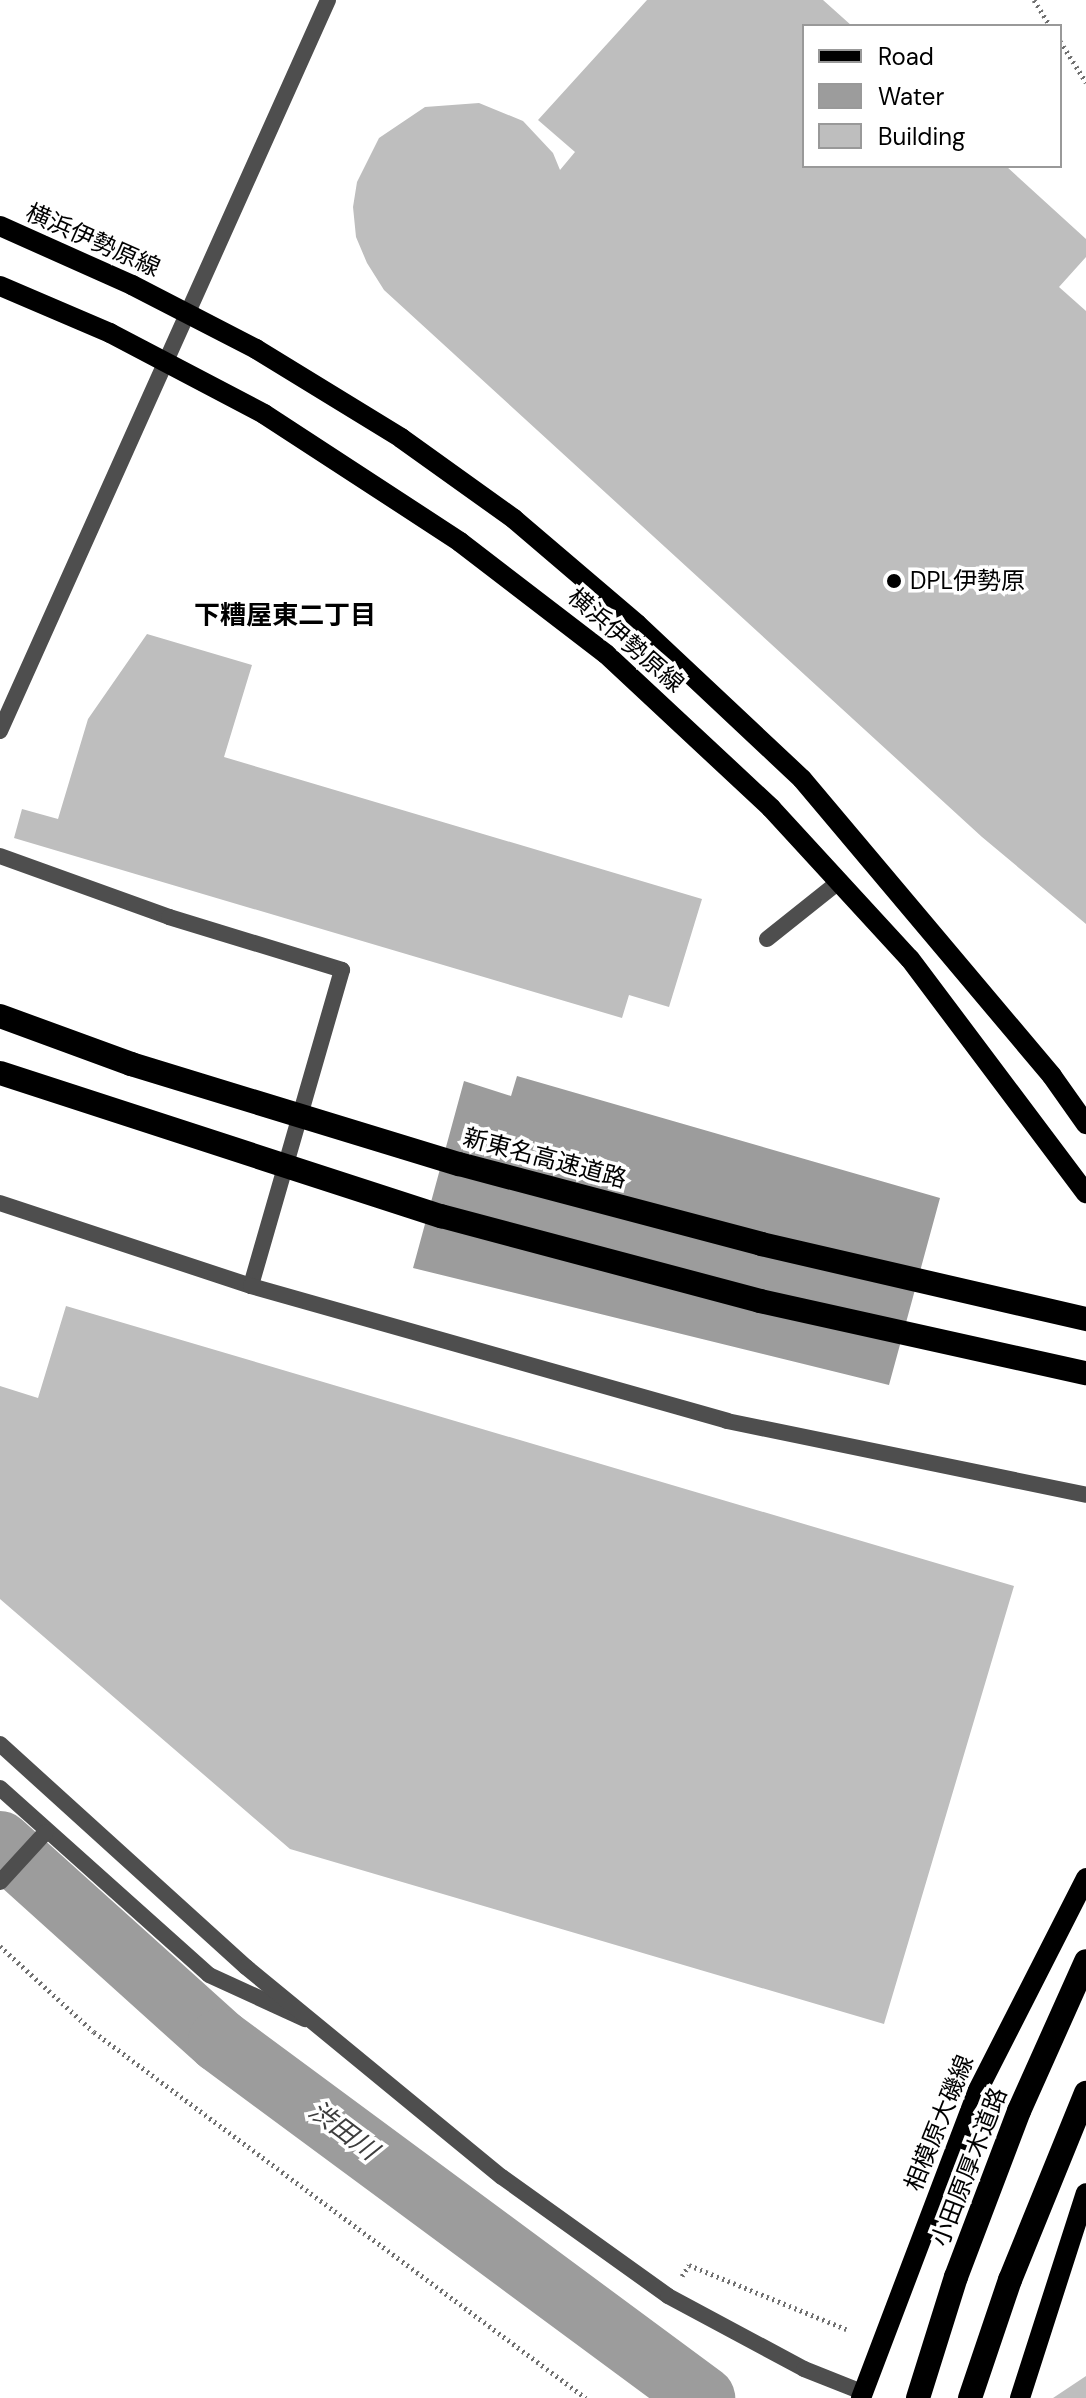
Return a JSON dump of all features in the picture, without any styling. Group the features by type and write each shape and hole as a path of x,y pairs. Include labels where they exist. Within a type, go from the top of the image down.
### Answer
{"highway":[{"name":"新東名高速道路","path":"0,1016 131,1064 459,1164 761,1244 1086,1319"},
{"path":"0,1073 441,1216 760,1301 1086,1373"},
{"name":"小田原厚木道路","path":"918,2398 956,2277 1019,2111 1086,1961"},
{"path":"970,2398 1010,2280 1086,2093"}],"main road":[{"name":"横浜伊勢原線","path":"0,226 190,313 401,438 514,519 637,624 802,779 1043,1065 1086,1124"},
{"name":"横浜伊勢原線","path":"0,286 168,362 327,454 536,597 674,716 840,881 960,1022 1086,1193"},
{"name":"相模原大磯線","path":"862,2395 978,2090 1086,1878"},
{"path":"1020,2398 1086,2193"}],"street":[{"path":"0,731 328,0"},
{"path":"0,856 169,917 342,970 251,1286"},
{"path":"767,939 840,881"},
{"path":"0,1203 251,1286 727,1421 1086,1495"},
{"path":"0,1744 308,2020 502,2177 668,2296 804,2369 862,2395"},
{"path":"0,1788 44,1834 209,1975 308,2020"},
{"path":"0,1882 44,1834"}],"path":[{"path":"1034,0 1049,24"},
{"path":"1062,44 1086,82"},
{"path":"0,1946 94,2032 586,2398"},
{"path":"668,2296 689,2265 846,2329"}],"water":[{"path":"517,1076 940,1198 889,1385 413,1268 464,1081 511,1096"}],"building":[{"name":"DPL伊勢原","path":"647,0 823,0 850,24 802,24 802,168 1008,168 1086,239 1086,257 1059,287 1086,311 1086,924 982,837 384,290 367,263 356,237 353,207 357,182 379,138 425,107 479,103 523,121 553,153 560,170 575,152 538,120"},
{"path":"147,634 252,665 224,757 702,899 669,1007 629,995 622,1018 14,838 22,809 58,819 88,719"},
{"path":"66,1306 1014,1586 884,2024 290,1849 0,1599 0,1386 38,1398"},
{"path":"1086,2376 1086,2398 1053,2398"}],"waterway":[{"name":"渋田川","path":"0,1843 220,2041 703,2398"}],"place":[{"name":"DPL伊勢原","path":"894,581"}],"district":[{"name":"下糟屋東二丁目","path":"285,616"}]}
